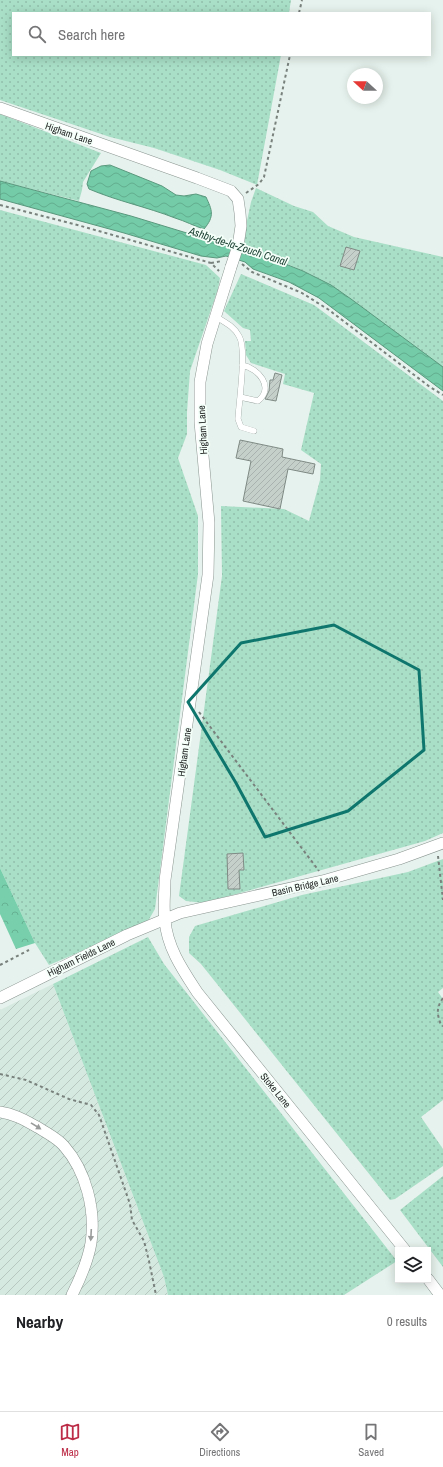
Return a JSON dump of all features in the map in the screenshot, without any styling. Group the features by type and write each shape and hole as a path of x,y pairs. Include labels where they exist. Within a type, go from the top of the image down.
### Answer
{"street":[{"name":"Higham Lane","path":"0,108 208,182 230,191 238,199 241,226 238,246 207,344 200,382 201,439 209,523 208,574 165,880 164,920"},
{"name":"Basin Bridge Lane","path":"164,920 180,913 326,880 400,859 440,845"},
{"name":"Higham Fields Lane","path":"0,998 127,935 164,920"},
{"name":"Stoke Lane","path":"164,920 171,949 180,967 197,992 403,1247"},
{"path":"0,1112 24,1119 52,1136 63,1145 81,1171 90,1200 92,1220 91,1244 85,1264 72,1295"},
{"path":"431,1283 440,1295"}],"lane":[{"path":"215,316 236,330 240,337 242,346 242,364 238,419 239,424 245,429 254,430"},
{"path":"240,397 258,401 264,395 265,391 264,380 259,374 253,368 242,364"}],"path":[{"path":"299,12 302,0"},
{"path":"238,199 259,184 264,178 290,56"},
{"path":"0,205 211,263 243,264 252,272 302,293 329,310 430,387 443,395"},
{"path":"191,702 326,880"},
{"path":"440,845 443,900"},
{"path":"0,965 29,950"},
{"path":"443,998 438,1004 437,1014 441,1025 443,1026"},
{"path":"0,1074 26,1080 69,1099 91,1105 99,1115 112,1155 122,1178 130,1204 132,1220 144,1241 156,1295"}],"highlighted area":[{"path":"334,625 419,670 424,750 348,811 265,837 236,783 188,702 241,643"}],"shaded area":[{"path":"0,0 291,0 289,12 12,12 12,56 281,56 257,185 220,170 154,148 110,137 0,100"},
{"path":"0,114 101,153 83,182 79,201 0,181"},
{"path":"256,188 294,206 313,212 328,226 354,237 443,257 443,367 354,302 319,279 300,269 281,262 263,256 245,254 241,249 251,202"},
{"path":"0,210 206,265 220,278 218,289 190,371 187,434 178,458 198,516 198,574 155,909 148,921 134,929 49,965 35,943 0,868"},
{"path":"241,274 314,305 443,401 443,833 425,841 204,903 186,901 179,896 222,576 221,506 284,509 309,521 320,480 321,464 301,450 314,393 283,384 285,374 251,363 246,355 245,341 251,341 250,330 243,328 224,311"},
{"path":"443,859 443,988 438,992 443,999 443,1100 421,1117 443,1149 443,1166 395,1199 390,1200 201,964 189,953 189,937 195,926 302,895 408,872"},
{"path":"148,937 164,964 395,1258 395,1262 344,1295 168,1295 164,1277 53,984"},
{"path":"53,984 164,1277 168,1295 0,1295 0,1010"},
{"path":"443,1176 443,1267 431,1251 431,1247 428,1247 400,1210"}],"green space":[{"path":"0,868 35,943 16,949 0,914"}],"water":[{"path":"110,165 162,186 176,195 184,196 196,194 206,197 211,209 210,220 204,229 89,189 87,184 91,171 101,166"},
{"path":"0,181 131,216 213,241 245,254 255,254 273,259 303,271 331,285 443,367 443,391 319,298 289,282 253,269 245,262 226,256 217,258 201,256 0,199"}],"building":[{"path":"346,247 360,251 354,270 340,266"},
{"path":"275,373 282,375 276,401 265,399 269,391 270,380 273,380"},
{"path":"240,440 283,449 282,457 315,464 313,474 288,469 280,509 243,501 251,461 236,458"},
{"path":"243,853 244,870 239,870 240,889 228,889 227,854"}],"water label":[{"name":"Ashby-de-la-Zouch Canal","path":"238,246"}]}
